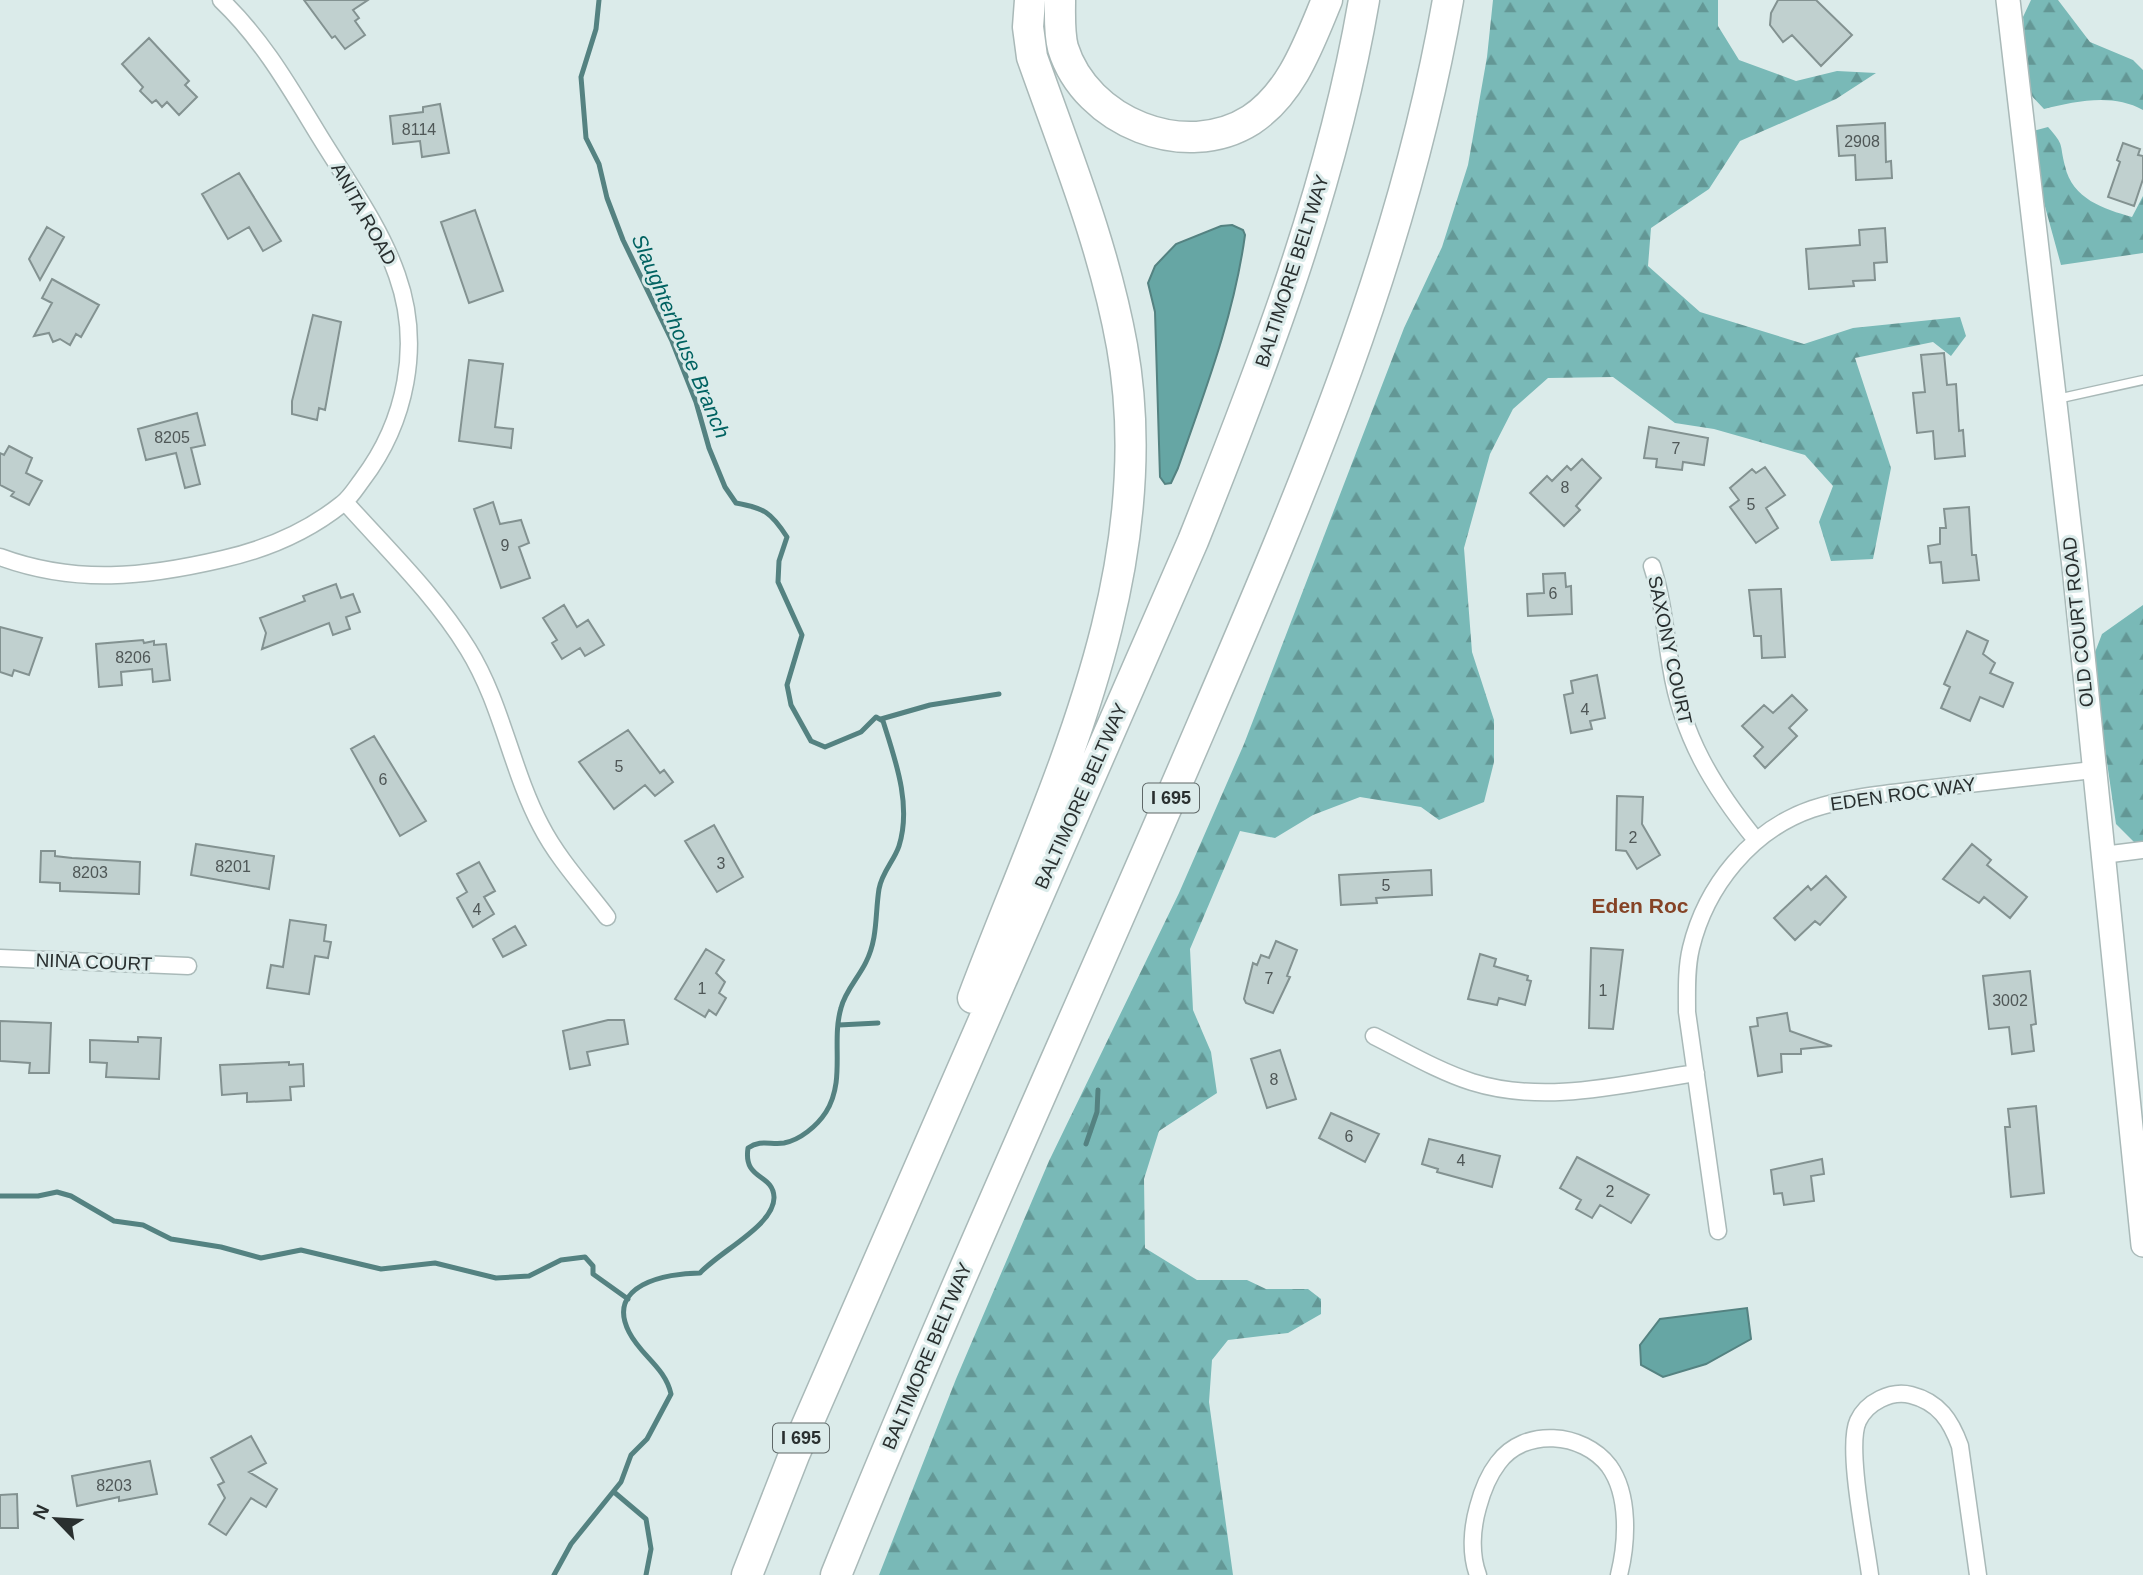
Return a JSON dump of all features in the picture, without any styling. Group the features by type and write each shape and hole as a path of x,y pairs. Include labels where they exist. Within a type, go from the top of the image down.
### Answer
{"highway":[{"path":"854,1315 1086,701 1109,628 1124,548 1129,444 1123,348 1104,262 1032,57 1028,27 1030,0"},
{"path":"1060,0 1063,47 1072,69 1088,92 1120,118 1147,130 1171,137 1202,137 1228,132 1251,119 1285,87 1307,48 1327,0"},
{"name":"BALTIMORE BELTWAY","path":"747,1575 794,1455 1193,541 1242,417 1288,293 1327,161 1364,0"},
{"name":"BALTIMORE BELTWAY","path":"836,1575 936,1333 1152,842 1321,443 1368,313 1407,185 1448,0"}],"main road":[{"name":"OLD COURT ROAD","path":"2008,0 2054,400 2143,1245"}],"street":[{"name":"ANITA ROAD","path":"0,557 45,571 91,577 133,577 243,554 284,540 314,525 345,502 388,440 401,406 408,371 409,341 398,277 364,207 277,66 244,22 221,0"},
{"path":"345,502 449,621 469,650 502,721 519,776 542,828 607,917"},
{"name":"SAXONY COURT","path":"1651,566 1662,597 1670,666 1689,738 1723,799 1756,840"},
{"name":"EDEN ROC WAY","path":"1718,1231 1687,1012 1690,951 1712,895 1730,868 1756,840 1788,819 1842,800 2093,770"},
{"path":"2103,855 2143,850"},
{"name":"NINA COURT","path":"0,958 188,966"},
{"path":"1374,1036 1442,1070 1472,1082 1506,1090 1542,1093 1576,1091 1696,1073"},
{"path":"1870,1575 1854,1444 1858,1421 1875,1401 1892,1395 1908,1394 1927,1400 1940,1409 1953,1427 1960,1446 1978,1575"},
{"path":"1478,1575 1473,1547 1475,1518 1483,1490 1498,1462 1511,1450 1528,1441 1552,1438 1570,1440 1592,1451 1609,1466 1619,1486 1625,1534 1619,1575"}],"lane":[{"path":"2054,400 2143,380"}],"green space":[{"path":"1493,0 1718,0 1718,26 1739,60 1796,81 1837,71 1876,73 1836,99 1740,141 1709,189 1651,228 1648,266 1700,312 1804,344 1853,328 1960,317 1966,336 1951,356 1933,342 1855,358 1891,468 1873,559 1831,561 1819,522 1833,486 1805,455 1714,429 1675,423 1613,377 1548,378 1513,409 1490,454 1464,548 1472,652 1494,720 1494,762 1484,802 1439,820 1421,807 1360,797 1313,815 1275,838 1240,831 1190,949 1193,1010 1211,1052 1217,1093 1159,1131 1144,1179 1145,1248 1197,1280 1247,1280 1266,1289 1308,1289 1321,1299 1321,1314 1288,1333 1228,1340 1212,1360 1209,1402 1233,1575 879,1575 956,1379 1049,1161 1179,893 1244,744 1404,328 1442,247 1468,165 1487,57"},
{"path":"2031,0 2058,0 2090,42 2133,60 2143,70 2143,110 2107,100 2081,101 2044,109 2030,94 2023,17"},
{"path":"2048,127 2059,142 2074,187 2082,195 2100,206 2132,217 2143,196 2143,253 2061,265 2032,159 2033,131"},
{"path":"2143,605 2143,842 2135,843 2116,824 2092,660 2102,634"}],"shaded area":[{"path":"1232,225 1243,230 1245,235 1234,295 1218,353 1178,468 1171,483 1165,484 1160,477 1155,312 1148,283 1155,266 1176,244 1221,226"},
{"path":"1747,1308 1751,1339 1706,1364 1663,1377 1641,1365 1640,1345 1660,1319"}],"building":[{"path":"304,0 368,0 353,10 359,18 355,21 365,35 345,49 335,36 332,38"},
{"path":"1778,0 1816,0 1852,35 1821,66 1792,35 1783,42 1770,25 1771,13"},
{"path":"149,38 189,81 185,85 197,97 179,115 167,102 162,107 156,100 152,103 140,91 143,87 122,64"},
{"path":"440,104 449,153 422,157 420,141 393,144 390,116 423,112 423,107"},
{"path":"1885,123 1886,162 1891,161 1892,178 1856,180 1855,155 1839,156 1837,126"},
{"path":"2123,143 2140,149 2138,155 2143,156 2143,179 2134,206 2108,197 2120,162 2117,160"},
{"path":"239,173 281,241 263,251 249,227 228,239 202,194"},
{"path":"475,210 503,291 469,303 441,222"},
{"path":"47,227 64,237 40,280 29,259"},
{"path":"1885,228 1887,262 1874,263 1875,280 1853,281 1854,286 1809,289 1806,249 1860,245 1859,230"},
{"path":"52,279 99,305 81,337 76,334 70,345 60,339 53,342 49,333 34,336 52,303 42,298"},
{"path":"313,315 341,322 325,410 319,408 317,420 292,414 292,401"},
{"path":"1944,353 1947,385 1956,384 1959,431 1963,430 1965,456 1935,459 1933,431 1917,433 1913,393 1925,392 1921,355"},
{"path":"469,360 503,364 495,427 513,429 511,448 459,441"},
{"path":"197,413 205,445 191,448 200,484 185,488 176,453 146,460 138,429"},
{"path":"1649,427 1708,438 1704,465 1683,462 1682,470 1656,467 1657,459 1644,458"},
{"path":"9,446 32,458 26,473 42,481 29,505 11,496 14,492 0,485 0,453 4,455"},
{"path":"1582,459 1601,478 1576,506 1580,510 1564,526 1530,493 1547,476 1552,481 1567,466 1571,470"},
{"path":"1765,467 1785,495 1766,508 1778,528 1756,543 1730,507 1739,500 1730,488 1752,469 1756,473"},
{"path":"493,502 500,524 521,520 529,543 519,547 530,578 501,588 474,509"},
{"path":"1969,507 1972,555 1976,555 1979,580 1943,583 1941,562 1930,563 1928,546 1940,544 1940,528 1946,528 1944,509"},
{"path":"1565,573 1566,587 1571,586 1572,614 1528,616 1527,594 1544,593 1543,574"},
{"path":"336,584 341,598 353,594 360,612 346,617 350,629 333,635 329,623 262,649 266,633 260,618 305,601 303,596"},
{"path":"1781,589 1785,657 1762,658 1761,636 1754,636 1749,590"},
{"path":"564,605 577,627 588,620 604,645 585,656 580,648 562,659 552,643 557,640 543,618"},
{"path":"0,627 42,638 29,675 14,670 12,676 0,672"},
{"path":"1967,631 1988,641 1983,654 1995,663 1990,673 2013,683 2003,707 1980,697 1970,721 1941,708 1950,687 1944,684"},
{"path":"143,640 144,643 154,641 154,645 166,644 170,680 153,682 152,669 121,672 122,685 99,687 96,644"},
{"path":"1597,675 1605,718 1590,721 1592,729 1571,733 1564,695 1573,693 1571,681"},
{"path":"1792,695 1807,710 1789,728 1797,736 1765,768 1754,756 1763,747 1742,726 1764,705 1773,713"},
{"path":"628,730 660,773 664,770 673,782 655,796 645,785 614,809 579,762"},
{"path":"374,736 426,821 400,836 351,749"},
{"path":"1617,796 1643,797 1642,824 1660,855 1637,869 1626,851 1616,850"},
{"path":"714,825 743,877 717,892 685,841"},
{"path":"196,844 274,856 269,889 191,875"},
{"path":"1972,844 1991,860 1987,865 2027,897 2010,918 1984,897 1979,903 1943,879"},
{"path":"41,851 55,851 55,856 72,858 140,862 139,894 60,891 60,883 40,882"},
{"path":"479,862 495,891 484,897 494,914 473,927 457,898 467,892 457,874"},
{"path":"1431,870 1432,895 1376,898 1377,903 1341,905 1339,875"},
{"path":"1826,876 1846,897 1820,925 1815,921 1795,940 1774,918 1808,886 1811,890"},
{"path":"290,920 326,925 324,941 331,942 328,958 315,956 309,994 267,988 271,965 283,967"},
{"path":"515,926 526,945 503,957 493,939"},
{"path":"1276,941 1297,950 1287,976 1290,977 1273,1013 1246,1003 1244,999 1253,963 1257,965 1261,955 1269,958"},
{"path":"1591,948 1623,950 1613,1029 1589,1028"},
{"path":"706,949 724,960 716,973 725,982 719,993 726,998 716,1015 709,1010 705,1017 675,999"},
{"path":"1480,954 1496,959 1494,966 1528,976 1527,980 1531,981 1525,1005 1499,998 1497,1005 1468,999"},
{"path":"2030,971 2036,1024 2031,1025 2034,1051 2012,1054 2009,1027 1989,1029 1983,976"},
{"path":"1787,1013 1790,1031 1832,1046 1801,1049 1801,1054 1781,1054 1782,1072 1758,1076 1750,1027 1758,1026 1757,1018"},
{"path":"608,1020 624,1020 628,1044 587,1052 590,1065 570,1069 563,1031"},
{"path":"0,1021 51,1023 49,1073 29,1073 30,1063 0,1061"},
{"path":"138,1037 161,1038 159,1079 106,1077 107,1063 90,1062 90,1040 138,1042"},
{"path":"1280,1050 1296,1099 1267,1108 1251,1059"},
{"path":"289,1062 289,1065 303,1064 304,1086 290,1087 291,1100 247,1102 247,1093 222,1095 220,1065"},
{"path":"2036,1106 2044,1193 2011,1197 2005,1127 2010,1127 2008,1109"},
{"path":"1331,1113 1379,1134 1365,1162 1319,1138"},
{"path":"1429,1139 1500,1156 1492,1187 1437,1172 1438,1169 1422,1164"},
{"path":"1577,1157 1649,1195 1631,1223 1600,1205 1592,1218 1576,1209 1581,1200 1560,1188"},
{"path":"1822,1159 1824,1174 1811,1176 1814,1201 1784,1205 1782,1193 1774,1194 1771,1170"},
{"path":"251,1436 266,1463 249,1472 277,1489 266,1507 251,1498 226,1535 209,1524 225,1498 218,1485 224,1482 211,1458"},
{"path":"150,1461 157,1494 119,1501 119,1497 77,1506 72,1476"},
{"path":"17,1494 18,1528 0,1528 0,1495"}],"waterway":[{"name":"Slaughterhouse Branch","path":"554,1575 571,1544 621,1482 631,1455 647,1439 671,1394 664,1376 629,1332 624,1316 625,1303 632,1293 656,1279 700,1273 756,1228 766,1218 774,1197 769,1184 750,1166 748,1148 761,1143 784,1143 802,1136 822,1117 832,1100 837,1074 837,1034 841,1008 870,953 879,889 899,846 904,815 900,782 883,721 876,717 861,732 825,747 811,741 791,705 787,685 802,635 778,582 779,561 787,537 766,512 736,503 725,487 672,341 623,240 607,198 599,164 586,138 581,77 596,29 599,0"},
{"path":"881,719 930,705 999,694"},
{"path":"839,1025 878,1023"},
{"path":"1086,1144 1097,1112 1098,1090"},
{"path":"0,1196 38,1196 57,1192 71,1196 114,1221 143,1225 171,1239 221,1247 261,1258 301,1250 381,1269 435,1263 496,1278 529,1276 561,1260 585,1257 593,1266 593,1274 628,1299"},
{"path":"614,1492 646,1519 651,1549 646,1575"}],"district":[{"name":"Eden Roc","path":"1640,905"}]}
